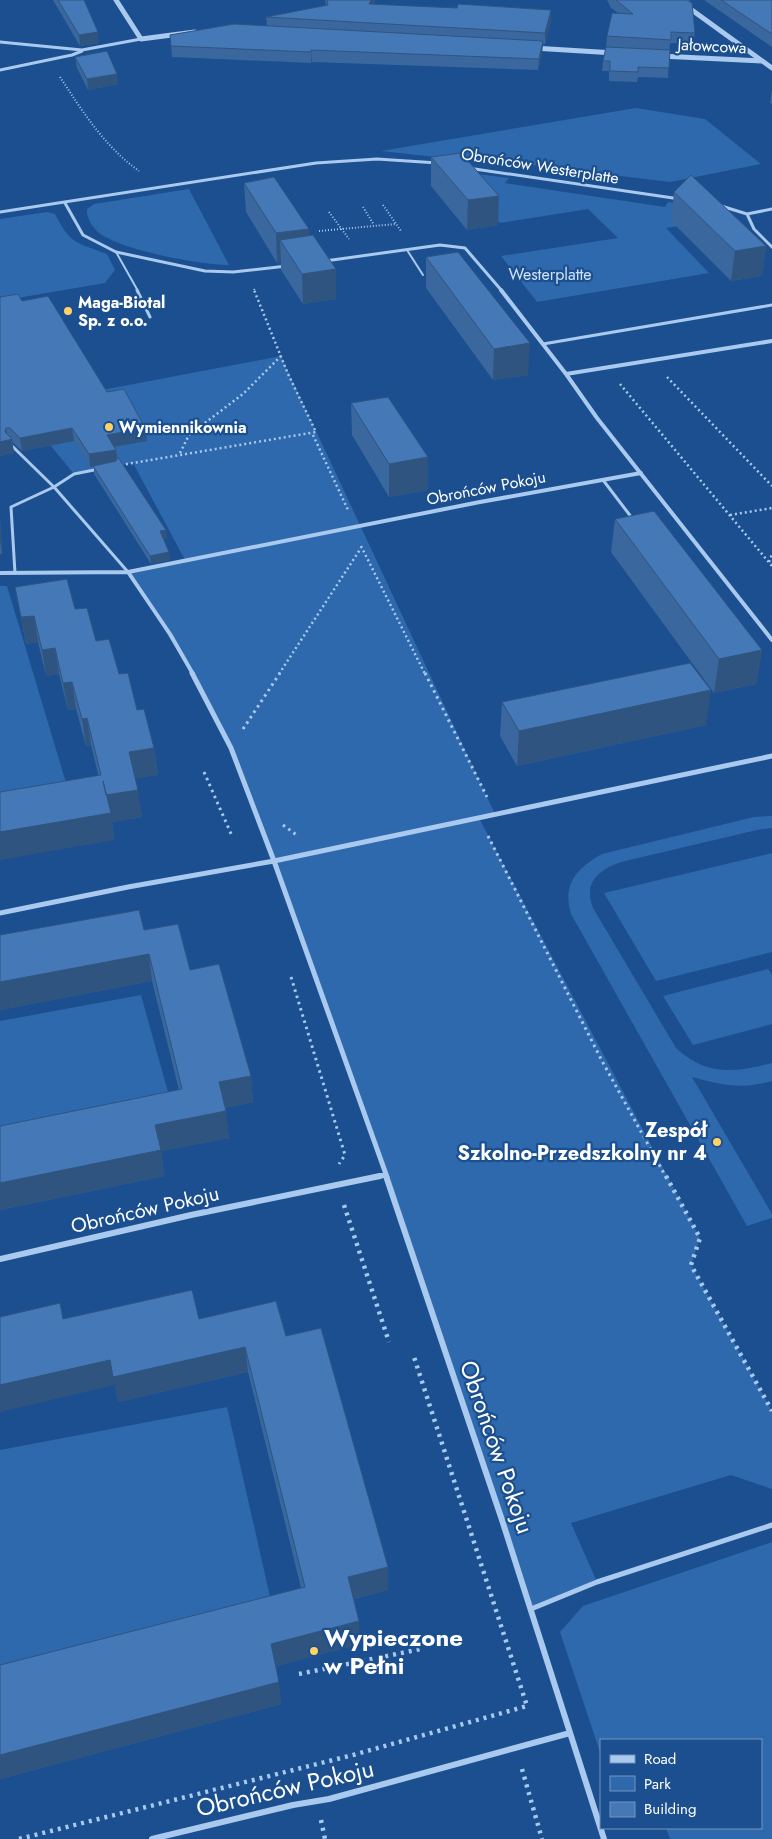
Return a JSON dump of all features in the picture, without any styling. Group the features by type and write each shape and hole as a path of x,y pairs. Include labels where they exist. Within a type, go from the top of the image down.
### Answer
{"street":[{"path":"116,0 141,39"},
{"path":"678,0 772,68"},
{"path":"0,70 72,55 82,50 169,34 199,32"},
{"path":"0,42 82,50"},
{"path":"523,48 620,53"},
{"name":"Jałowcowa","path":"649,55 772,62"},
{"name":"Obrońców Westerplatte","path":"0,212 346,160 397,158 440,163"},
{"name":"Obrońców Westerplatte","path":"466,167 687,200"},
{"path":"65,203 83,235 116,252 212,271 233,272 295,265"},
{"path":"710,203 747,214 772,209"},
{"path":"747,214 754,229 772,247"},
{"path":"324,261 440,246 465,248 473,254 566,374 597,418 772,640"},
{"path":"566,374 772,341"},
{"name":"Obrońców Pokoju","path":"0,573 128,572 642,473"},
{"name":"Obrońców Pokoju","path":"128,572 188,666 231,748 274,861 386,1175 531,1609 600,1827"},
{"path":"0,913 128,887 274,861 772,756"},
{"name":"Obrońców Pokoju","path":"0,1259 191,1215 386,1175"},
{"name":"Obrońców Pokoju","path":"152,1839 293,1805 329,1799 570,1733"}],"lane":[{"path":"407,250 423,275"},
{"path":"116,252 132,279 150,317"},
{"path":"543,344 772,305"},
{"path":"10,444 54,487 128,572"},
{"path":"15,573 11,507 54,487 74,474 116,466"},
{"path":"603,480 634,521"},
{"path":"531,1609 597,1582 772,1525"}],"path":[{"path":"57,71 86,116 121,159 165,187"},
{"path":"383,205 401,232"},
{"path":"362,207 374,225"},
{"path":"330,212 352,244"},
{"path":"320,231 396,224"},
{"path":"116,466 316,432 281,356 253,287"},
{"path":"180,454 189,435 243,394 281,356"},
{"path":"652,360 772,486"},
{"path":"606,368 772,566"},
{"path":"313,435 356,528 361,548 495,814"},
{"path":"730,515 772,508"},
{"path":"231,748 361,548"},
{"path":"769,562 772,554"},
{"path":"204,772 232,836"},
{"path":"479,818 602,1061 700,1238 691,1265 772,1411"},
{"path":"291,977 344,1155 336,1169"},
{"path":"343,1202 389,1342"},
{"path":"19,1839 353,1755 526,1706 414,1357"},
{"path":"299,1674 420,1649"},
{"path":"522,1769 542,1839"},
{"path":"321,1818 325,1839"}],"green space":[{"path":"636,108 705,119 761,164 670,182 448,155 444,158 381,151"},
{"name":"Westerplatte","path":"453,171 509,178 505,183 665,207 668,202 712,208 729,218 666,228 709,273 537,302 501,256 618,238 588,209 500,223"},
{"path":"189,189 229,265 181,259 123,245 98,232 87,215 87,209 94,204"},
{"path":"47,212 55,214 66,232 75,241 107,254 115,270 105,283 0,301 0,219"},
{"path":"281,356 495,814 479,818 700,1238 691,1265 772,1411 772,1489 731,1475 571,1523 597,1582 531,1609 386,1175 231,748 202,690 128,572 185,560 133,463 74,474 18,406"},
{"path":"0,586 7,586 67,786 0,801"},
{"path":"772,816 772,828 613,865 595,878 590,891 593,908 676,1048 698,1064 721,1070 746,1069 772,1063 772,1081 760,1084 740,1086 692,1077 772,1214 772,1218 747,1226 571,914 569,894 570,886 579,871 602,854 754,817"},
{"path":"772,853 772,952 656,981 604,893"},
{"path":"768,969 772,975 772,1024 693,1045 663,996"},
{"path":"141,995 171,1103 0,1137 0,1021"},
{"path":"227,1407 271,1601 0,1669 0,1450"},
{"path":"772,1542 772,1839 670,1839 666,1829 762,1829 762,1739 600,1739 600,1752 560,1632 583,1606"}],"building":[{"path":"58,0 84,0 98,32 79,35"},
{"path":"327,0 371,0 369,4 457,8 458,4 551,10 545,33 266,17 328,5"},
{"path":"616,0 687,0 692,3 695,33 671,32 671,40 607,36 612,13 633,14"},
{"path":"721,0 772,0 772,34"},
{"path":"234,24 543,41 539,59 171,46 170,35"},
{"path":"606,47 670,50 669,68 638,67 638,72 610,71 610,61 603,61"},
{"path":"107,51 117,74 87,79 75,57"},
{"path":"461,153 499,196 468,200 431,157"},
{"path":"691,175 766,246 735,251 674,192"},
{"path":"274,177 309,229 276,233 244,183"},
{"path":"313,235 336,269 302,274 280,240"},
{"path":"458,252 530,343 494,349 426,257"},
{"path":"18,294 22,301 48,296 107,392 124,389 145,428 107,435 116,450 89,454 72,428 20,438 10,428 6,428 5,432 12,439 0,442 0,297"},
{"path":"388,397 428,457 389,464 351,403"},
{"path":"118,457 166,530 160,531 169,552 150,556 93,466 116,461"},
{"path":"654,511 762,650 719,659 615,519"},
{"path":"67,579 75,609 87,608 96,641 109,639 119,674 128,673 137,710 144,709 154,748 129,752 138,790 106,795 111,813 0,832 0,792 101,775 87,718 82,719 72,682 63,683 55,648 42,650 34,616 21,617 15,587"},
{"path":"690,663 711,690 519,731 502,702"},
{"path":"139,910 144,930 178,924 190,970 219,964 251,1076 219,1082 226,1111 155,1125 161,1150 0,1183 0,1126 182,1089 149,954 0,982 0,935"},
{"path":"192,1290 199,1319 276,1301 286,1336 321,1328 388,1567 348,1577 359,1621 271,1644 279,1682 0,1755 0,1665 305,1587 245,1347 113,1377 110,1360 0,1385 0,1317 60,1303 63,1319"}],"place":[{"name":"Maga-Biotal Sp. z o.o.","path":"68,311"},
{"name":"Wymiennikownia","path":"109,427"},
{"name":"Zespół Szkolno-Przedszkolny nr 4","path":"717,1142"},
{"name":"Wypieczone w Pełni","path":"314,1651"}]}
